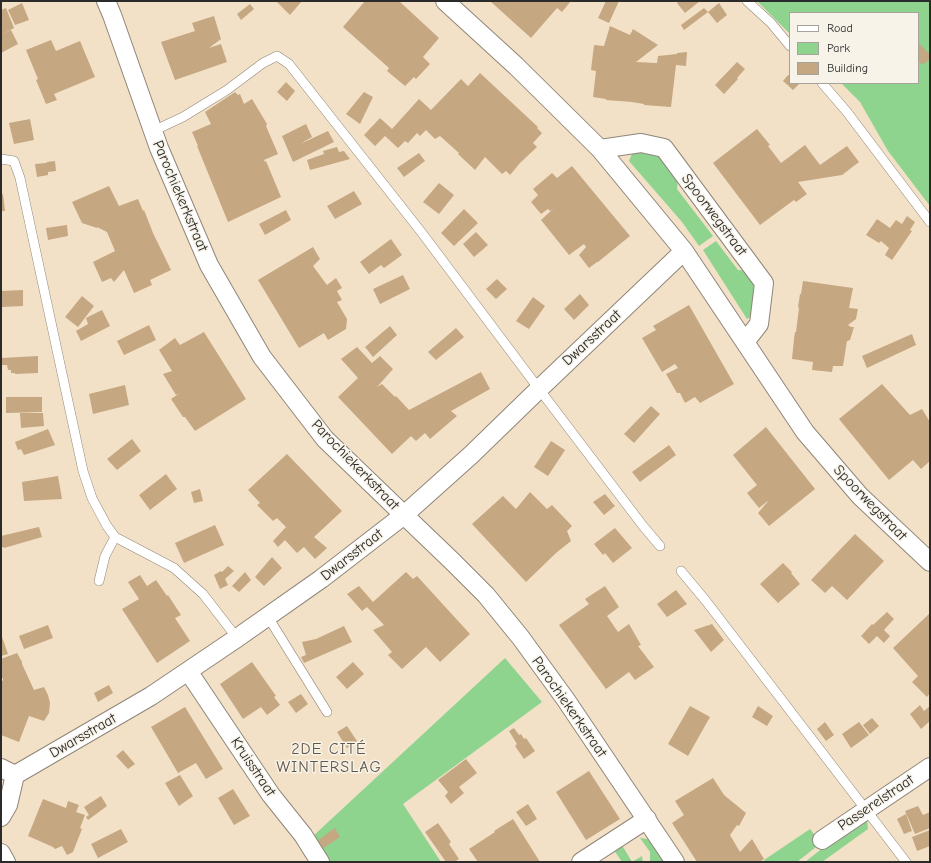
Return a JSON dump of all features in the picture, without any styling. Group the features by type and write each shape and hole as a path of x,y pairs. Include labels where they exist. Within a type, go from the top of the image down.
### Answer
{"street":[{"name":"Parochiekerkstraat","path":"106,1 159,148 209,265 262,357 325,439 486,595 521,638 566,700 675,862"},
{"name":"Spoorwegstraat","path":"445,1 516,66 600,149 684,251 805,432 860,496 930,562"},
{"name":"Spoorwegstraat","path":"600,149 641,143 664,148 764,283 759,324 745,342"},
{"name":"Dwarsstraat","path":"1,817 8,805 8,771 138,704 321,580 404,515 471,455 684,251"},
{"name":"Kruisstraat","path":"188,671 271,795 303,835 320,862"},
{"name":"Passerelstraat","path":"822,840 930,767"},
{"path":"581,862 647,819"},
{"path":"1,853 6,862"}],"lane":[{"path":"746,1 771,23 789,45"},
{"path":"153,131 183,117 220,94 263,63 277,56 289,64 422,233 643,526 660,546"},
{"path":"823,84 851,118 930,222"},
{"path":"1,159 14,161 20,178 83,471 92,498 107,526 116,537 174,568 203,594 237,638"},
{"path":"99,581 105,556 116,537"},
{"path":"681,571 906,862"},
{"path":"268,617 327,712"}],"green space":[{"path":"757,1 930,1 930,206 888,151 860,102 842,84 919,84 919,12 789,12 789,33"},
{"path":"639,150 655,151 678,178 677,189 713,236 699,246 682,222 629,161 632,154"},
{"path":"716,241 738,270 749,271 756,283 751,317 747,319 703,250"},
{"path":"505,658 542,702 403,804 441,862 328,862 312,837"},
{"path":"867,820 868,829 822,862 805,862 824,847"},
{"path":"810,829 821,843 797,862 765,862 764,860"},
{"path":"640,838 648,839 653,844 664,862 650,862 650,852"},
{"path":"622,845 632,862 622,862 614,850"},
{"path":"642,856 643,862 632,862"}],"building":[{"path":"276,1 302,1 290,15"},
{"path":"365,1 399,1 439,38 423,57 430,64 416,79 414,77 405,86 387,71 389,68 343,27"},
{"path":"490,1 571,1 562,12 557,8 531,38"},
{"path":"606,1 619,1 609,23 598,18"},
{"path":"679,1 700,1 685,13 677,3"},
{"path":"22,3 29,20 15,25 8,10"},
{"path":"719,3 727,15 717,23 708,12"},
{"path":"250,4 254,9 241,20 237,14"},
{"path":"6,8 14,28 1,35 1,10"},
{"path":"704,8 708,12 684,30 681,25"},
{"path":"214,16 221,39 209,48 221,44 227,62 175,80 161,42 195,31 192,23"},
{"path":"610,26 630,35 633,29 658,45 636,62 657,63 658,56 687,52 686,66 676,65 671,107 644,105 593,97 596,71 591,70 594,45 604,46"},
{"path":"11,30 18,44 1,53 1,35"},
{"path":"51,40 56,51 80,41 95,77 54,94 57,100 46,104 26,50"},
{"path":"919,43 930,55 930,59 922,65 919,61"},
{"path":"737,62 745,69 724,94 715,85"},
{"path":"480,73 538,127 537,128 542,133 533,143 537,147 510,175 506,171 502,174 485,157 475,170 440,136 435,139 426,130 420,136 417,133 408,143 405,141 398,148 385,136 375,146 364,135 380,118 392,129 419,99 431,110 461,79 468,86"},
{"path":"788,75 789,84 799,84 793,90 783,81"},
{"path":"286,82 295,91 287,101 277,92"},
{"path":"235,92 238,95 240,94 244,104 252,99 267,124 266,126 278,154 264,160 265,162 266,161 281,197 228,222 192,132 211,124 205,112"},
{"path":"364,92 373,97 360,124 346,114"},
{"path":"30,119 34,140 14,144 9,123"},
{"path":"306,124 312,137 300,144 328,131 334,142 293,162 282,136"},
{"path":"757,129 770,145 768,146 781,163 805,145 820,165 847,146 859,162 842,175 798,182 807,194 796,202 794,200 760,225 713,163"},
{"path":"337,147 339,152 344,151 350,159 310,170 307,160 324,154 323,151"},
{"path":"419,153 425,161 404,177 397,168"},
{"path":"55,161 56,171 48,172 48,175 37,177 35,164"},
{"path":"572,166 630,236 589,268 579,255 586,247 584,244 569,255 541,220 554,208 550,211 548,209 541,214 531,202 538,195 533,189 552,173 557,178"},
{"path":"439,183 454,195 439,214 423,202"},
{"path":"109,186 119,206 138,199 171,270 150,280 152,285 134,293 124,270 114,282 111,278 102,282 93,262 115,251 107,232 97,227 82,223 72,202"},
{"path":"354,191 362,204 335,219 327,206"},
{"path":"3,194 5,211 1,211 1,195"},
{"path":"464,209 478,223 454,246 441,233"},
{"path":"286,210 291,220 265,235 259,224"},
{"path":"907,216 915,222 910,230 912,231 892,260 885,255 889,248 881,241 879,243 866,235 877,219 890,228 896,220 902,224"},
{"path":"67,225 68,236 48,240 46,228"},
{"path":"476,232 488,245 474,257 463,244"},
{"path":"391,239 402,255 384,268 381,265 369,274 360,262"},
{"path":"313,247 320,259 313,266 327,285 336,278 342,288 337,291 342,300 337,302 347,319 346,329 328,340 324,333 299,348 258,280"},
{"path":"403,275 410,289 380,304 373,289"},
{"path":"497,279 507,289 496,299 486,289"},
{"path":"803,281 853,288 849,308 858,309 856,319 848,325 854,327 850,340 847,341 843,366 833,366 832,372 812,370 813,362 792,359 798,307"},
{"path":"23,290 23,306 2,307 1,291"},
{"path":"580,294 589,305 574,320 564,309"},
{"path":"82,296 94,306 78,327 65,317"},
{"path":"533,297 545,306 529,329 516,321"},
{"path":"689,305 734,384 700,403 695,397 685,403 680,393 677,393 666,374 678,368 675,364 662,372 642,338 656,330 653,326"},
{"path":"102,310 110,326 81,341 76,331 88,324 86,318"},
{"path":"149,325 156,340 124,355 117,341"},
{"path":"390,326 397,335 373,357 365,347"},
{"path":"456,328 464,337 436,360 428,352"},
{"path":"204,332 246,399 195,431 171,399 180,393 176,395 163,374 172,371 159,350 175,338 180,345"},
{"path":"912,334 916,345 867,368 862,356"},
{"path":"357,347 372,363 380,356 393,369 377,387 382,384 409,410 481,372 490,389 451,411 457,416 430,439 425,433 416,441 411,436 392,454 338,397 358,378 341,359"},
{"path":"38,356 38,373 15,374 11,373 11,370 8,370 7,365 1,365 1,358"},
{"path":"882,384 910,415 922,409 930,422 930,461 921,469 913,460 889,480 839,419"},
{"path":"125,385 129,405 93,414 89,394"},
{"path":"6,397 42,397 42,412 6,413"},
{"path":"651,406 660,414 634,443 624,434"},
{"path":"20,413 43,413 44,426 21,428"},
{"path":"766,427 815,489 769,526 758,513 769,500 759,508 747,493 757,485 733,455"},
{"path":"48,429 55,445 24,455 21,449 18,450 15,442"},
{"path":"132,439 141,451 117,470 107,459"},
{"path":"551,441 565,450 548,476 534,467"},
{"path":"669,445 676,455 640,482 632,472"},
{"path":"287,454 342,511 314,537 327,548 315,559 304,547 297,553 285,540 278,547 273,541 286,527 277,518 273,521 257,505 260,503 248,490"},
{"path":"166,474 177,489 150,510 139,495"},
{"path":"58,476 62,499 24,501 22,482"},
{"path":"200,489 203,501 194,503 191,492"},
{"path":"530,492 547,509 552,505 572,526 567,531 571,541 556,553 526,582 472,524 503,496 516,509"},
{"path":"605,494 615,506 604,515 593,502"},
{"path":"215,525 224,545 184,563 175,543"},
{"path":"39,527 42,537 4,548 1,547 1,536"},
{"path":"615,528 632,548 613,563 605,553 603,555 594,544"},
{"path":"855,534 884,561 847,600 832,586 825,593 811,580"},
{"path":"272,557 282,568 264,586 255,577"},
{"path":"783,563 792,572 791,573 800,584 778,603 760,584"},
{"path":"228,566 234,571 225,579 228,585 220,589 214,575 221,571 222,572"},
{"path":"245,572 251,580 239,592 232,586"},
{"path":"406,572 413,579 417,576 470,634 440,662 426,647 402,669 388,655 392,652 373,630 384,625 367,607 362,611 347,594 359,586 373,602"},
{"path":"140,575 147,586 156,580 167,596 168,595 181,615 175,618 190,641 157,663 122,609 139,599 128,582"},
{"path":"605,586 619,607 607,616 618,632 629,624 641,645 638,646 654,667 635,680 629,672 606,689 559,625 589,604 585,599"},
{"path":"676,590 687,604 667,617 657,604"},
{"path":"887,612 894,619 884,630 890,636 884,643 877,636 869,644 861,636 872,624 873,625"},
{"path":"930,613 930,693 927,697 912,682 918,676 893,648"},
{"path":"712,624 724,640 711,652 694,630"},
{"path":"48,625 53,638 24,649 19,636"},
{"path":"344,626 352,642 304,663 301,657 306,655 302,642 316,639"},
{"path":"1,634 8,654 1,656"},
{"path":"17,653 34,690 44,687 50,703 49,713 44,721 29,716 19,742 1,735 1,680 3,681 3,678 1,679 1,659"},
{"path":"252,662 276,696 274,697 280,705 267,715 261,707 243,719 220,684"},
{"path":"353,662 364,674 347,689 336,677"},
{"path":"109,685 113,693 98,702 94,693"},
{"path":"301,694 308,704 296,713 288,702"},
{"path":"920,705 924,711 930,706 930,721 921,729 910,714"},
{"path":"690,706 710,717 688,756 668,744"},
{"path":"758,706 773,716 767,726 752,717"},
{"path":"185,707 223,769 206,779 196,763 178,773 151,727"},
{"path":"872,718 879,726 870,734 863,725"},
{"path":"825,722 834,735 826,741 817,729"},
{"path":"859,722 869,735 851,748 842,734"},
{"path":"347,726 357,741 347,748 337,732"},
{"path":"514,728 519,735 521,734 524,739 526,738 535,751 524,759 515,746 517,744 509,731"},
{"path":"123,750 135,764 128,769 116,756"},
{"path":"466,759 477,773 459,787 464,793 451,804 445,796 448,792 438,780"},
{"path":"589,771 620,819 586,840 556,792"},
{"path":"180,775 193,796 179,806 165,783"},
{"path":"713,778 724,795 746,813 739,826 737,825 730,835 740,852 752,839 764,859 760,862 697,862 672,823 684,815 675,801"},
{"path":"233,789 250,816 234,825 218,798"},
{"path":"101,796 107,806 88,820 86,817 89,815 84,807"},
{"path":"43,799 66,808 68,801 79,805 76,812 85,815 80,828 82,829 73,852 67,855 62,846 55,849 28,836"},
{"path":"528,804 537,819 526,826 516,812"},
{"path":"918,806 923,815 930,812 930,828 915,834 905,811"},
{"path":"906,814 912,831 904,834 897,819"},
{"path":"513,819 540,862 478,862 469,849"},
{"path":"438,823 451,842 449,844 459,859 454,862 446,862 425,832"},
{"path":"335,828 340,837 322,849 317,841"},
{"path":"121,829 128,842 98,858 91,844"},
{"path":"930,830 930,846 917,851 912,837"}],"district":[{"name":"2DE CITÉ WINTERSLAG","path":"329,758"}]}
